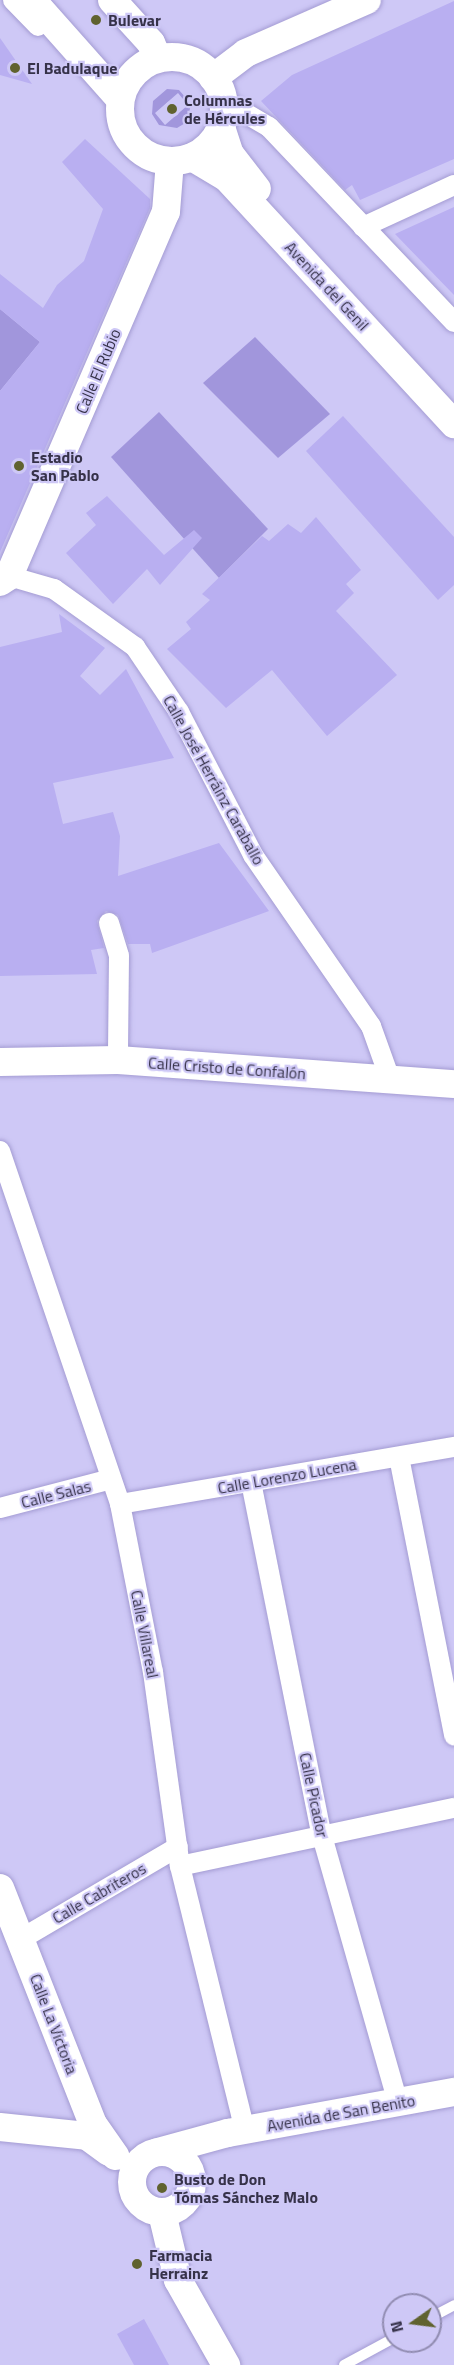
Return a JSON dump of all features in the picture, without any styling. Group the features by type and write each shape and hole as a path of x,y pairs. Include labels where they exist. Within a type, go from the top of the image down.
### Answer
{"street":[{"path":"13,0 54,43 82,54"},
{"path":"32,0 120,99"},
{"path":"367,0 246,53 219,101 210,145 181,159 149,155 131,142 122,121 120,99 134,73 158,59 188,60 219,101 269,127 454,322"},
{"path":"118,3 151,43 158,59"},
{"name":"Avenida del Genil","path":"219,101 240,171 454,398"},
{"name":"Avenida del Genil","path":"181,159 226,178 454,424"},
{"name":"Calle El Rubio","path":"5,579 166,212 181,159"},
{"path":"363,227 454,185"},
{"name":"Calle José Herráinz Caraballo","path":"5,579 54,589 135,647 179,712 253,855 371,1026 390,1079"},
{"path":"109,922 119,956 118,1060"},
{"name":"Calle Cristo de Confalón","path":"0,1062 118,1060 454,1084"},
{"name":"Calle Villareal","path":"0,1151 120,1504 153,1672 179,1856 236,2131"},
{"name":"Calle Lorenzo Lucena","path":"120,1504 454,1447"},
{"path":"399,1457 454,1736"},
{"name":"Calle Salas","path":"0,1508 111,1479"},
{"name":"Calle Picador","path":"251,1482 322,1836 398,2102"},
{"name":"Calle Cabriteros","path":"21,1939 179,1856 322,1836 454,1808"},
{"name":"Calle La Victoria","path":"0,1888 93,2124 132,2180"},
{"name":"Avenida de San Benito","path":"158,2152 236,2131 454,2092"},
{"path":"0,2127 87,2136 116,2156"},
{"path":"162,2213 187,2200 191,2172 236,2131"},
{"path":"191,2172 178,2156 158,2152 140,2161 132,2180 137,2199 162,2213 178,2280 226,2365"}],"lane":[{"path":"344,2365 382,2344"}],"shaded area":[{"path":"167,89 179,90 191,104 187,122 177,128 159,125 152,114 153,101","holes":["178,93 188,105 165,125 155,113"]},
{"path":"0,309 40,342 0,391"},
{"path":"255,337 330,414 278,458 203,383"},
{"path":"159,412 268,529 219,578 111,457"}],"building":[{"path":"454,1 454,159 360,200 352,185 345,190 261,101 292,75"},
{"path":"0,38 32,84 0,75"},
{"name":"Estadio San Pablo","path":"85,139 150,199 150,208 0,552 0,391 40,342 0,309 0,274 43,308 57,285 84,261 103,209 62,162"},
{"path":"454,207 454,295 395,234"},
{"path":"343,416 454,537 454,585 438,600 306,451"},
{"path":"107,496 164,555 194,530 202,538 160,585 147,569 113,604 66,553 96,525 86,513"},
{"path":"316,517 361,570 346,584 354,593 336,611 397,675 327,736 272,670 226,708 167,649 191,629 186,622 210,600 202,594 262,536 269,541 288,524 301,533"},
{"path":"59,614 105,648 80,676 100,695 126,669 174,758 53,783 63,824 113,812 120,836 118,876 219,843 269,911 152,953 150,944 128,944 118,915 106,911 97,921 104,948 91,950 97,974 0,976 0,647 62,632"},
{"path":"144,2319 169,2365 134,2365 117,2334"}],"place":[{"name":"Bulevar","path":"96,20"},
{"name":"El Badulaque","path":"15,68"},
{"name":"Columnas de Hércules","path":"172,109"},
{"name":"Estadio San Pablo","path":"19,466"},
{"name":"Busto de Don Tómas Sánchez Malo","path":"162,2188"},
{"name":"Farmacia Herrainz","path":"137,2264"}]}
